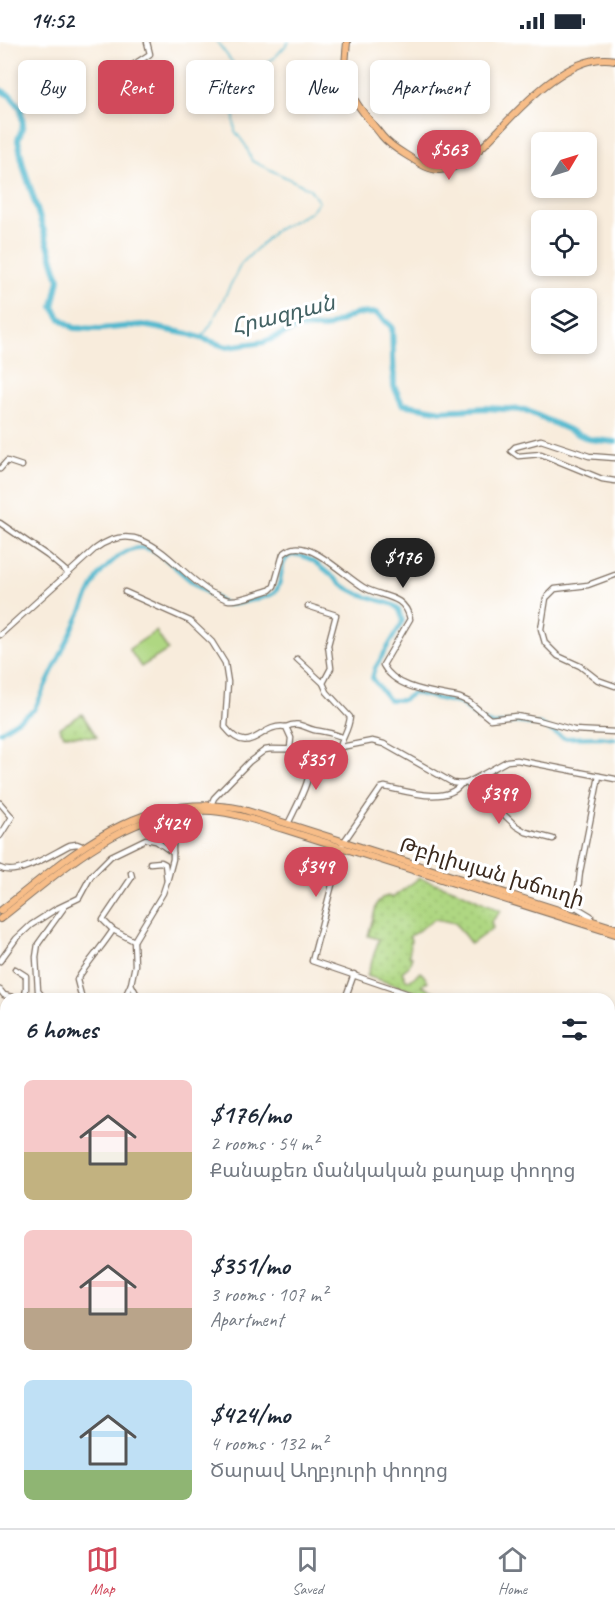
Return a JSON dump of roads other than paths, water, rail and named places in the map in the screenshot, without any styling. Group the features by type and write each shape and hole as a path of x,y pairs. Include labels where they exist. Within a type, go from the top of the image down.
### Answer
{"main road":[{"path":"347,42 346,77 350,90 362,110 389,144 431,169 452,168 466,161 520,108 575,66 603,57 615,60"},
{"name":"Թբիլիսյան խճուղի","path":"0,911 82,846 136,817 173,808 241,809 343,845 615,934"},
{"name":"Թբիլիսյան խճուղի","path":"0,919 108,838 138,824 210,808 343,845 615,928"}],"street":[{"path":"141,60 150,54 147,42"},
{"path":"615,458 589,456 541,440 515,447 511,451 518,456 541,454 615,482"},
{"path":"0,469 4,462 10,461 22,466"},
{"path":"0,523 67,572"},
{"path":"0,634 67,572 98,546 113,539 124,536 140,540 164,551 201,586 222,598 231,600 270,590 274,586 283,554 292,548 299,547 330,561 363,588 398,599 404,605 410,618 383,665 387,673 398,682 460,698 469,702 490,719 516,716 574,730 615,732"},
{"path":"615,575 588,585 559,588 551,592 546,598 541,629 545,643 558,656 580,666 598,680 615,686"},
{"path":"126,592 190,621 212,642 225,663 228,690 225,727 231,734 241,741 249,741 280,726 286,728 291,738 290,748"},
{"path":"308,606 336,615 328,645 331,668 323,683"},
{"path":"297,659 323,683 327,692 350,717 349,728 342,737 340,747"},
{"path":"286,728 292,724 301,724 315,730 327,730 342,737"},
{"path":"210,808 214,798 259,754 271,748 326,750 366,741 379,742 453,783 468,783 507,761 517,760 615,779"},
{"path":"288,824 308,783 312,765 311,750"},
{"path":"590,920 591,916 576,907 580,872 599,776"},
{"path":"468,783 516,826 526,832 553,839"},
{"path":"406,993 312,961 343,845 381,788 436,796 457,790 461,784"},
{"path":"0,803 12,816 0,836"},
{"path":"127,993 135,965 134,941 163,893 167,881 173,853 173,815"},
{"path":"0,961 16,939 31,925 79,898 92,876 105,861 146,838 156,841 173,853"},
{"path":"0,868 13,871 25,868 70,844 82,846"},
{"path":"150,863 165,864 167,881"},
{"path":"131,873 132,877 104,918 113,930 134,941"},
{"path":"15,969 26,976 26,993 38,992 36,957 38,944 66,905"},
{"path":"80,993 77,980 113,930"},
{"path":"347,993 354,974"},
{"path":"131,984 136,993"}],"waterway":[{"path":"217,42 231,60"},
{"path":"201,338 210,326 241,264 276,230 309,213 319,202 310,189 252,161 246,146 235,131 234,118 243,76 275,57 289,42"},
{"name":"Հրազդան","path":"0,90 11,96 21,109 23,126 18,140 23,165 59,279 53,307 60,318 74,328 100,329 142,325 189,334 227,347 264,342 299,327 325,328 355,314 376,313 392,327 394,386 402,404 442,411 485,408 525,410 589,439 615,442"},
{"path":"0,732 34,710 97,578 115,559 131,549 145,548 157,553 197,586 228,605 274,593 279,584 285,561 288,557 300,555 320,566 349,589 394,605 399,610 403,621 375,668 372,678 389,700 403,700 413,693 461,704 480,720 494,725 515,722 540,725 564,738 615,739"}]}
